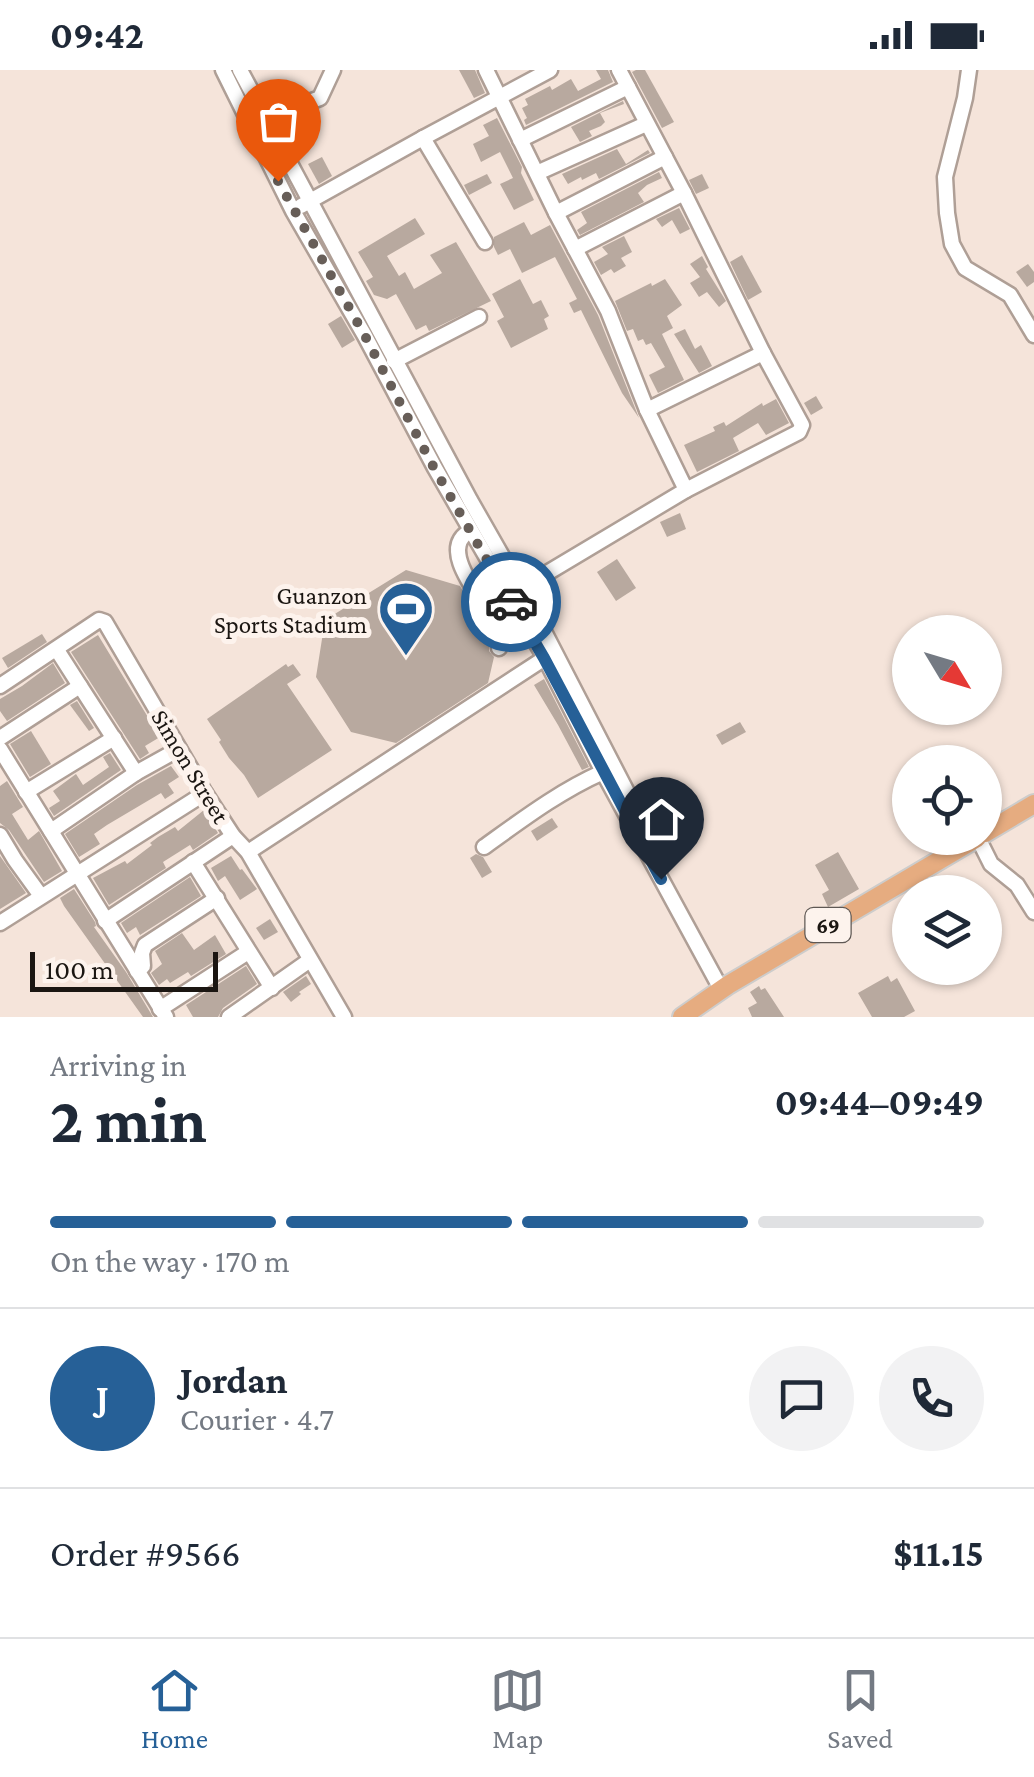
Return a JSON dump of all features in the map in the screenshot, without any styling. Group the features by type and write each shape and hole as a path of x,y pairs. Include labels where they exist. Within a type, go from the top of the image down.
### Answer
{"main road":[{"path":"1002,823 1034,804"},
{"name":"69","path":"682,1017 725,987 949,855"}],"street":[{"path":"224,70 240,82 264,120 470,500 522,588 617,784 725,987"},
{"path":"264,120 320,98 334,70"},
{"path":"486,70 608,311 646,410 686,490"},
{"path":"293,210 550,70"},
{"path":"508,598 686,490 799,432 802,425 618,70"},
{"path":"969,70 966,98 945,177 952,244 965,268 1010,295 1034,335"},
{"path":"240,82 293,210 604,772 617,784"},
{"path":"520,140 628,87"},
{"path":"537,174 646,124"},
{"path":"423,138 485,242"},
{"path":"556,212 664,157"},
{"path":"576,249 684,193"},
{"path":"394,360 479,317"},
{"path":"646,410 763,353"},
{"path":"470,531 459,541 456,552 500,634 500,648"},
{"name":"Simon Street","path":"0,686 99,620 105,622 206,793 248,852 344,1017"},
{"path":"57,650 136,773"},
{"path":"248,852 544,658"},
{"path":"0,738 80,686"},
{"path":"26,792 114,738"},
{"path":"51,831 179,748"},
{"path":"0,749 163,1013 248,952"},
{"path":"484,847 547,802 604,772"},
{"path":"0,923 206,793"},
{"path":"0,834 41,896"},
{"path":"105,922 233,836"},
{"path":"986,855 991,864 1016,885 1034,912"},
{"path":"0,870 15,860"},
{"path":"193,862 272,988"},
{"path":"137,970 143,966 145,945 217,898"},
{"path":"230,1017 310,960"}],"building":[{"path":"459,70 475,70 485,93 474,98"},
{"path":"596,70 608,70 613,82 526,125 522,108 528,105 525,99 571,79 578,91 601,79"},
{"path":"645,70 674,122 662,128 632,72"},
{"path":"623,101 624,104 600,113 605,122 580,142 571,127"},
{"path":"308,118 307,134 294,133 294,119"},
{"path":"497,118 534,200 514,210 500,184 513,178 500,152 481,162 473,144 489,136 483,125"},
{"path":"617,149 626,164 648,150 650,153 599,179 596,173 568,184 562,174"},
{"path":"322,157 332,176 319,184 308,164"},
{"path":"659,172 662,178 638,193 644,202 580,235 577,230 587,223 581,212"},
{"path":"487,174 492,183 469,195 464,185"},
{"path":"702,174 709,188 696,194 689,180"},
{"path":"679,208 690,229 680,234 672,220 662,227 656,219"},
{"path":"415,218 425,234 387,256 399,276 405,272 414,289 442,273 430,255 456,242 491,301 429,331 426,325 416,330 396,294 387,299 374,295 366,281 373,277 358,252"},
{"path":"524,222 531,235 550,225 598,315 639,418 622,393 581,310 574,313 569,303 577,299 555,257 522,273 510,249 498,255 494,237"},
{"path":"624,236 632,252 621,258 626,266 601,275 594,262 608,254 602,247"},
{"path":"742,255 762,292 748,300 730,262"},
{"path":"702,256 726,301 719,307 707,292 699,297 690,283 700,277 690,264"},
{"path":"1028,264 1034,272 1034,282 1027,287 1016,272"},
{"path":"520,279 533,304 541,300 549,316 544,319 548,329 511,348 497,321 504,317 492,294"},
{"path":"665,279 682,305 667,316 673,328 662,334 684,380 658,393 649,375 665,367 651,343 638,341 633,329 627,331 615,301"},
{"path":"341,316 355,340 342,348 328,324"},
{"path":"685,329 695,349 701,345 712,366 699,373 674,334"},
{"path":"816,396 823,408 811,415 804,403"},
{"path":"776,399 789,423 766,435 758,423 733,438 739,451 697,472 684,445 715,431 713,427 724,422 726,426 762,403 763,406"},
{"path":"680,513 686,529 667,537 660,522"},
{"path":"617,559 636,588 616,601 597,572"},
{"name":"Guanzon Sports Stadium","path":"406,570 460,586 489,635 489,651 494,657 488,683 396,743 351,732 316,677 325,620"},
{"path":"42,634 47,642 8,668 2,658"},
{"path":"98,635 160,737 145,746 149,753 140,759 71,652"},
{"path":"53,663 65,683 7,721 0,711 0,699"},
{"path":"286,664 293,664 301,675 287,684 332,750 258,798 207,719"},
{"path":"544,679 589,767 582,770 534,685"},
{"path":"77,701 94,728 89,731 70,705"},
{"path":"740,722 746,732 722,745 716,735"},
{"path":"31,731 51,764 30,777 10,744"},
{"path":"110,753 121,770 54,816 49,808 60,801 53,791 76,774 83,785 109,767 103,757"},
{"path":"171,766 179,777 168,784 174,793 165,799 161,793 107,825 94,834 100,844 79,857 65,834"},
{"path":"7,781 23,807 12,814 28,840 39,831 62,871 44,882 9,830 0,823 0,786"},
{"path":"204,810 218,833 193,850 190,845 163,862 166,868 109,905 93,878 125,861 127,864 158,837 175,827 178,831"},
{"path":"552,818 558,827 537,841 531,831"},
{"path":"838,852 859,889 828,907 822,894 829,890 815,865"},
{"path":"476,854 483,857 492,872 482,878 470,858"},
{"path":"0,856 26,893 0,909"},
{"path":"231,856 257,889 240,900 225,876 218,881 211,868"},
{"path":"190,877 201,896 140,935 136,927 127,933 121,923"},
{"path":"74,889 153,1017 143,1017 64,906 60,898"},
{"path":"270,919 278,932 264,940 256,928"},
{"path":"182,933 194,950 215,935 226,954 191,976 188,972 159,985 151,973 162,964 155,951"},
{"path":"246,966 257,984 223,1008 218,1017 193,1017 186,1005"},
{"path":"306,976 311,984 291,1002 283,992"},
{"path":"888,976 892,985 901,985 915,1011 904,1017 872,1017 858,993"},
{"path":"759,986 761,990 765,988 784,1017 752,1017 748,1008 757,1003 750,992"}],"way so far":[{"path":"278,181 511,602"}],"place":[{"name":"Guanzon Sports Stadium","path":"406,658"}],"route":[{"path":"511,602 661,879"}]}
